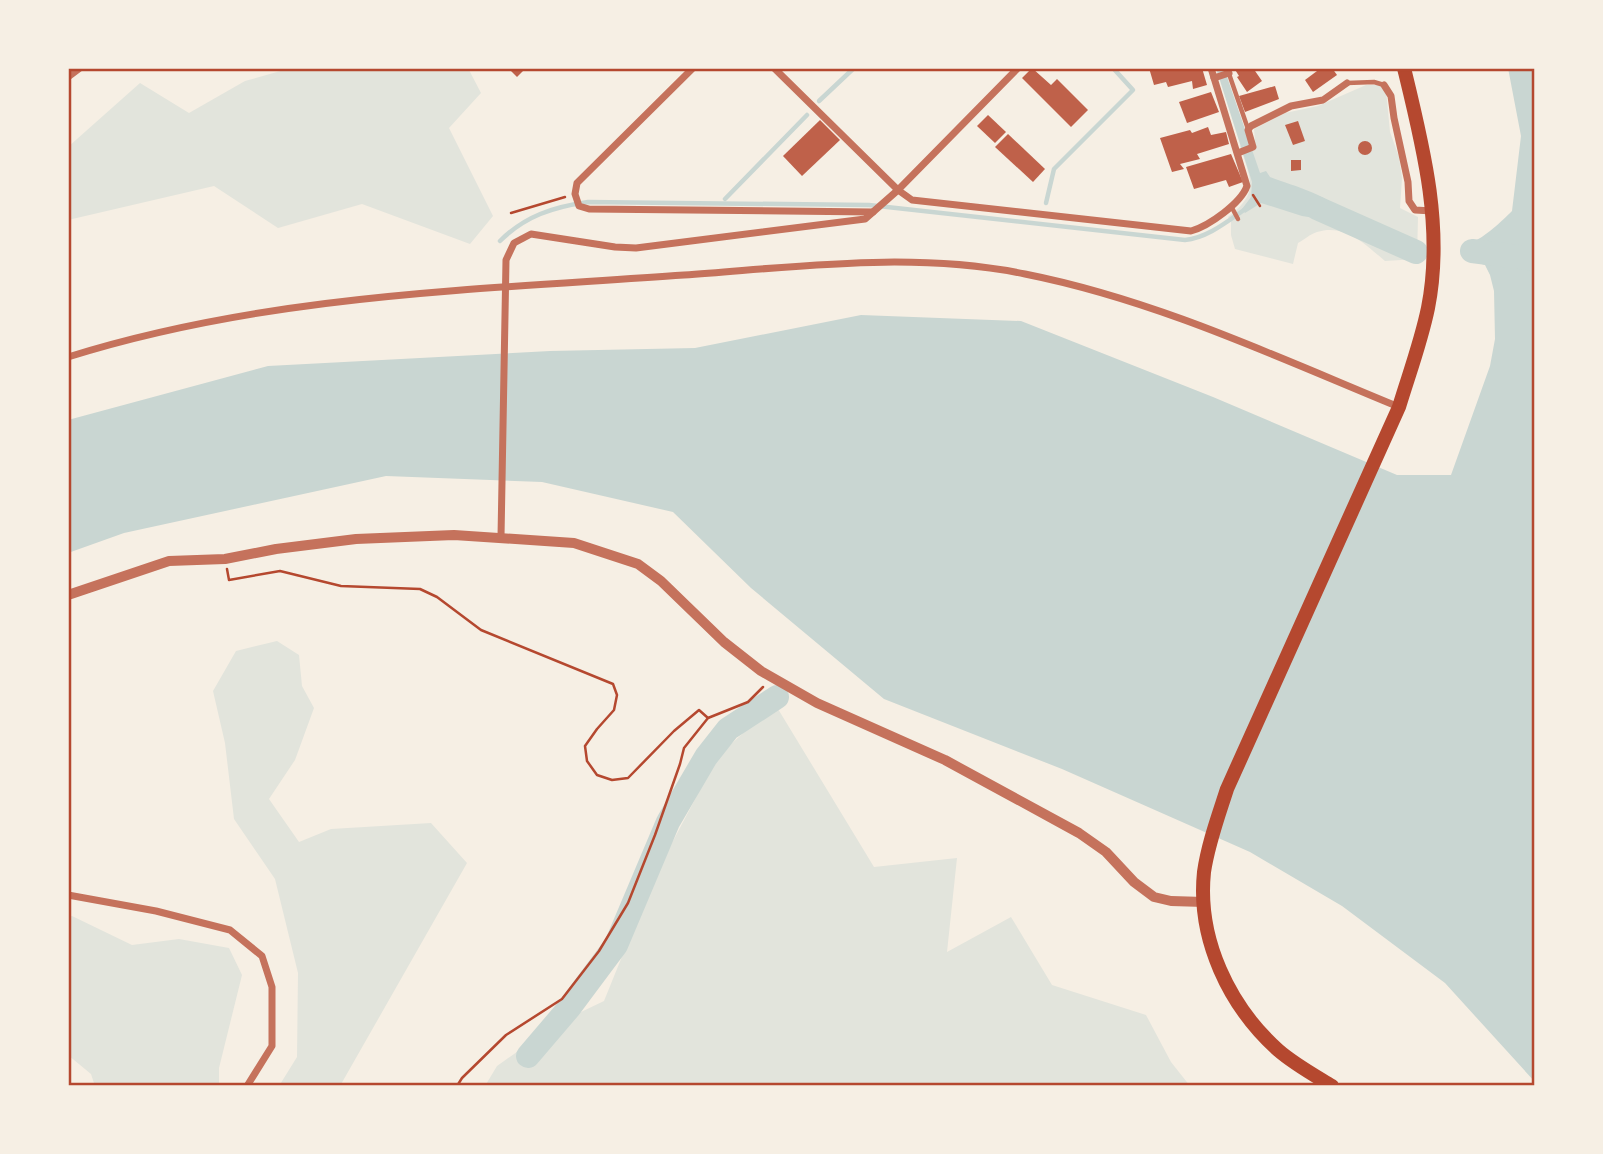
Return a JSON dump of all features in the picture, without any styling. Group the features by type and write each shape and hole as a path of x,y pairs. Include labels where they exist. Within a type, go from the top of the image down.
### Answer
{"main road":[{"path":"1332,1086 1279,1051 1254,1026 1236,1002 1222,975 1206,927 1204,873 1210,841 1227,789 1399,407 1428,306 1432,278 1432,211 1425,156 1404,68"}],"street":[{"path":"68,77 80,68"},
{"path":"693,68 577,183 577,200 589,209 878,209"},
{"path":"774,68 898,190 918,202 1191,231 1235,214 1247,186 1244,151 1211,68"},
{"path":"501,537 506,260 509,250 522,237 531,234 636,248 865,219 898,190 1018,68"},
{"path":"1216,77 1228,72"},
{"path":"1244,151 1254,147 1248,130 1284,109 1323,100 1347,83"},
{"path":"1384,85 1391,96 1408,182 1409,201 1415,210 1432,211"},
{"path":"68,357 120,341 205,321 388,296 810,264 936,263 1026,274 1117,296 1161,310 1399,407"},
{"path":"68,595 169,561 225,559 276,549 356,540 454,535 574,543 638,564 661,581 724,642 772,677 817,703 945,760 1079,833 1106,852 1134,882 1154,897 1171,901 1203,902"},
{"path":"68,895 156,911 230,930 262,956 272,987 272,1046 247,1086"}],"lane":[{"path":"1228,72 1248,130"},
{"path":"1347,83 1374,82 1384,85"}],"path":[{"path":"1252,193 1259,205"},
{"path":"511,213 577,200"},
{"path":"225,559 229,580 280,570 341,586 420,589 437,597 481,630 613,684 618,695 614,710 585,746 587,761 597,775 612,780 628,778 674,731 699,710 708,718"},
{"path":"457,1086 506,1035 562,999 599,951 628,903 684,748 708,718 748,702 772,677"}],"shaded area":[{"path":"291,68 468,68 481,93 449,128 493,216 470,244 362,204 278,228 214,186 68,220 68,147 140,83 189,113 245,81"},
{"path":"1216,68 1224,68 1260,173 1266,171 1270,177 1324,198 1341,211 1347,219 1346,223 1302,216 1261,203 1245,213 1242,209 1251,197 1252,182"},
{"path":"1508,68 1535,68 1535,1082 1445,983 1342,906 1250,852 1062,769 884,699 751,588 673,512 542,482 386,476 124,533 68,553 68,420 268,366 550,351 695,348 861,315 1021,321 1213,397 1397,475 1451,475 1490,366 1495,339 1494,291 1485,265 1472,261 1472,242 1512,211 1521,136"},
{"path":"1366,85 1379,85 1386,90 1390,132 1399,157 1402,178 1400,208 1418,217 1417,259 1385,261 1354,237 1337,230 1317,232 1298,243 1293,264 1235,249 1228,217 1245,200 1250,185 1240,146 1255,140 1254,129 1285,113 1318,106"},
{"path":"277,641 299,655 302,686 314,708 295,760 269,799 299,842 331,829 431,823 467,863 340,1086 279,1086 297,1057 298,973 275,879 234,819 225,743 213,691 236,651"},
{"path":"775,704 874,867 957,858 947,952 1011,917 1052,985 1146,1015 1171,1062 1190,1086 485,1086 497,1066 558,1023 604,1001 655,875 718,756"},
{"path":"72,916 132,945 179,939 229,948 242,975 219,1068 219,1086 95,1086 91,1074 68,1055 68,917"}],"building":[{"path":"508,68 526,68 517,77"},
{"path":"1032,68 1051,85 1057,79 1088,110 1071,127 1022,78"},
{"path":"1149,68 1202,68 1207,85 1193,89 1192,81 1168,87 1166,82 1154,85"},
{"path":"1234,68 1253,68 1262,81 1247,92"},
{"path":"1321,68 1332,68 1337,75 1313,92 1305,80"},
{"path":"1275,86 1279,99 1245,112 1239,96"},
{"path":"1211,92 1219,112 1187,123 1179,102"},
{"path":"988,115 1006,132 995,143 977,126"},
{"path":"820,120 840,140 802,176 783,156"},
{"path":"1298,121 1305,141 1293,145 1285,125"},
{"path":"1208,127 1211,135 1226,132 1229,144 1197,154 1200,159 1180,164 1184,169 1172,172 1160,138 1190,130 1192,133"},
{"path":"1008,134 1045,169 1033,182 995,147"},
{"path":"1365,141 1370,143 1370,153 1365,155 1360,153 1358,148 1360,143"},
{"path":"1231,154 1243,182 1229,187 1226,180 1194,189 1186,167"},
{"path":"1291,160 1301,160 1301,170 1291,171"}],"waterway":[{"path":"819,101 854,68"},
{"path":"1046,203 1054,169 1133,90 1113,68"},
{"path":"725,199 807,115"},
{"path":"500,241 519,225 540,214 588,202 869,205 1185,240 1210,232 1247,208"},
{"path":"1317,208 1416,252"},
{"path":"1472,251 1535,259"},
{"path":"528,1056 569,1008 616,945 668,822 706,757 728,729 777,697"}]}
